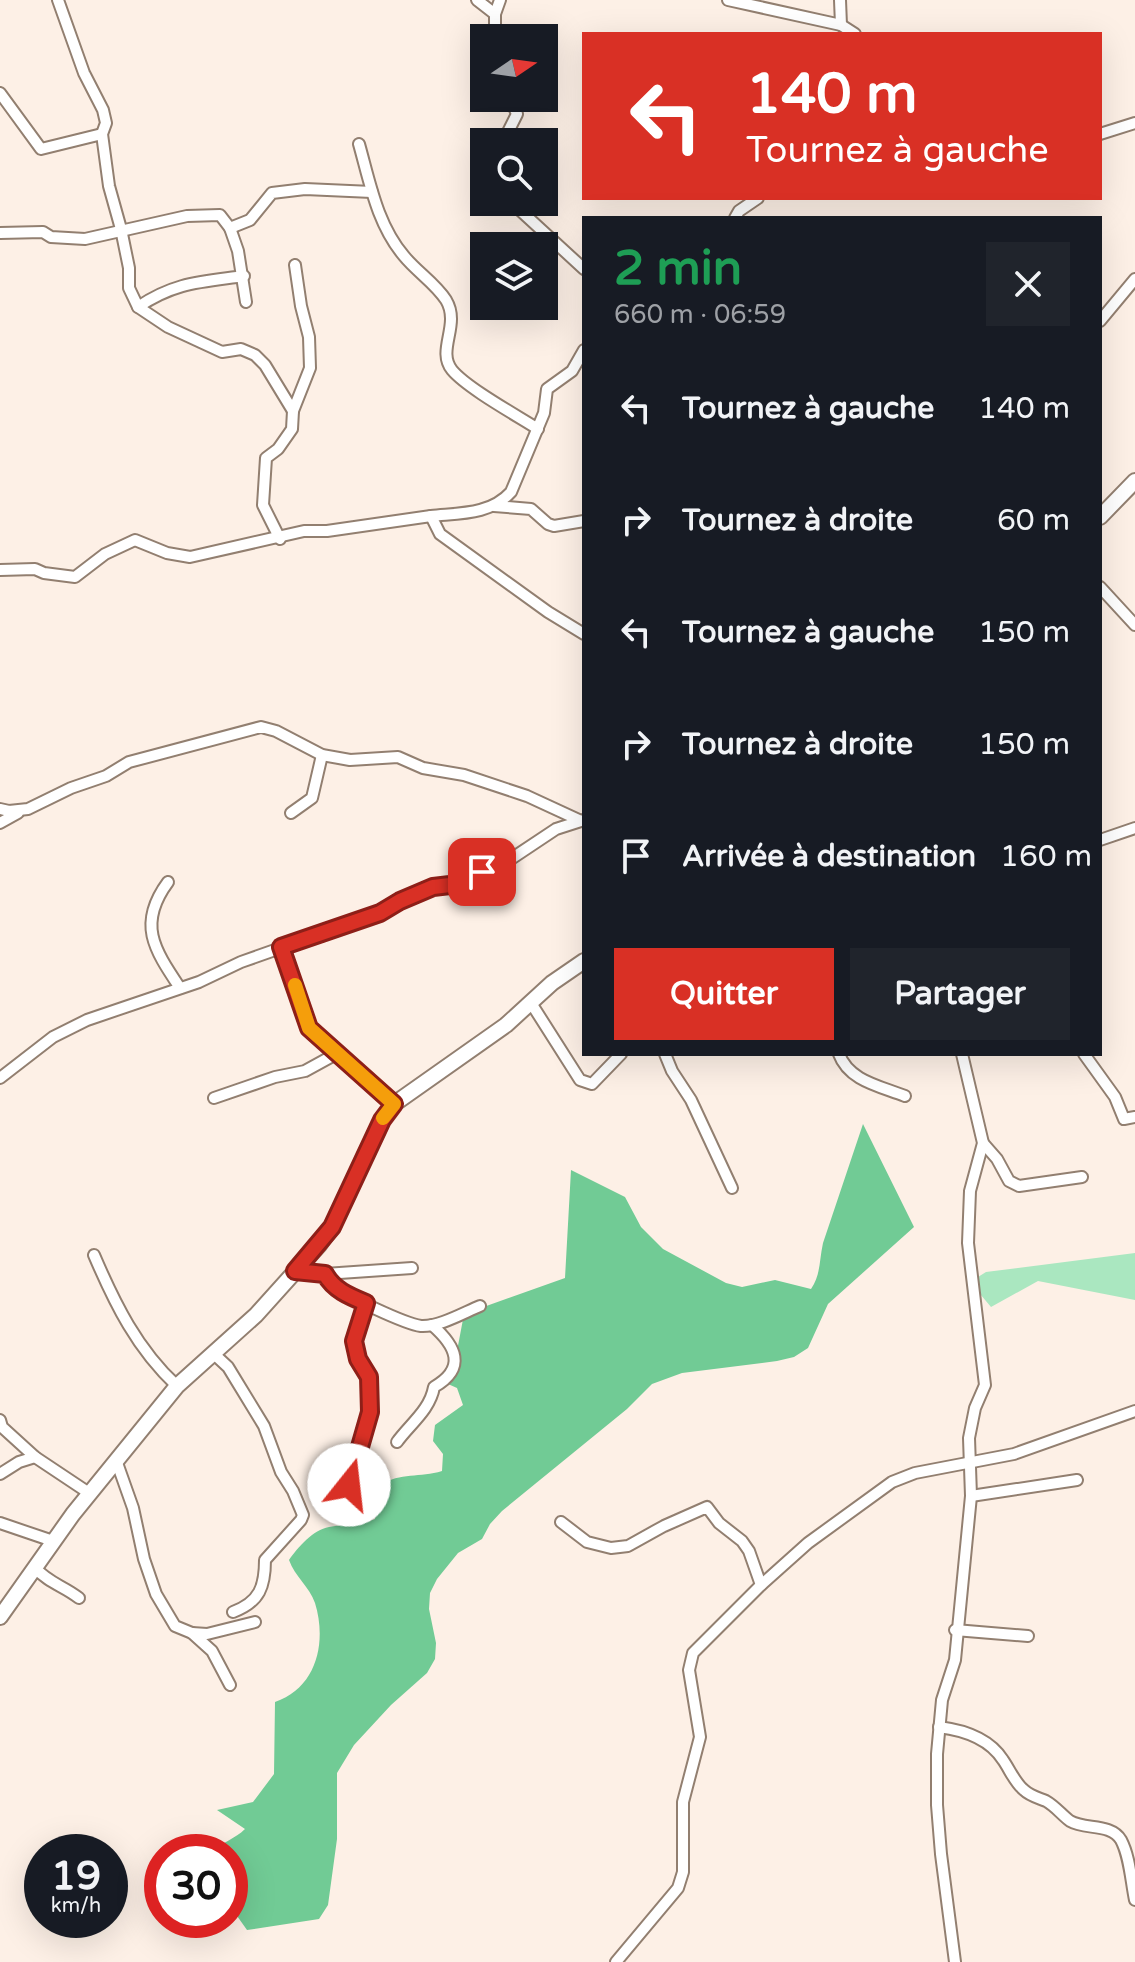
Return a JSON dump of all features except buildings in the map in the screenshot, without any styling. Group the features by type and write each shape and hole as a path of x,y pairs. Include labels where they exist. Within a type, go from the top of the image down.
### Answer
{"street":[{"path":"58,0 84,73 103,110 106,123 102,134 109,186 129,268 129,288 138,307 168,327 222,352 241,349 255,355 265,365 293,411"},
{"path":"477,0 495,14"},
{"path":"495,24 500,0"},
{"path":"728,0 841,25 852,32"},
{"path":"840,0 841,25"},
{"path":"2,99 41,149 102,134"},
{"path":"1102,133 1135,123"},
{"path":"359,144 372,192 389,236 405,258 447,301 453,327 446,350 451,368 538,429"},
{"path":"230,228 250,220 272,193 305,189 372,192"},
{"path":"736,216 755,200"},
{"path":"0,233 43,232 51,237 85,239 187,216 220,215 230,228 244,276 246,302"},
{"path":"526,216 582,267"},
{"path":"280,539 263,505 266,458 278,449 292,429 293,411 310,368 309,337 295,265"},
{"path":"138,307 161,291 188,283 244,276"},
{"path":"1102,319 1135,279"},
{"path":"0,570 35,569 69,578 82,574 105,554 135,540 167,553 190,557 235,545 280,539 304,531 327,531 477,512 494,506 511,492 544,413 547,389 572,371 582,354"},
{"path":"1102,515 1135,481"},
{"path":"494,506 531,509 554,526 582,521"},
{"path":"431,516 440,534 548,612 582,631"},
{"path":"1102,589 1135,625"},
{"path":"0,823 71,788 106,776 129,762 261,727 276,731 322,755 350,760 398,757 423,768 464,775 527,796 582,820"},
{"path":"291,813 312,798 322,755"},
{"path":"0,809 20,812"},
{"path":"0,1078 53,1037 77,1025 199,982 281,947 380,913 433,887 450,885 503,863 556,829 582,820"},
{"path":"1102,839 1135,828"},
{"path":"168,882 154,901 151,916 153,935 161,960 180,988"},
{"path":"281,947 309,1028 394,1104"},
{"path":"0,1617 89,1493 177,1386 256,1315 332,1227 382,1120 394,1104 506,1025 564,973 582,962"},
{"path":"531,1003 580,1080 586,1084 592,1084 619,1056"},
{"path":"214,1098 275,1077 305,1071 336,1054"},
{"path":"666,1056 691,1100 732,1188"},
{"path":"840,1056 853,1076 905,1096"},
{"path":"962,1056 983,1143 997,1159 1009,1181 1019,1186 1082,1177"},
{"path":"1085,1056 1115,1097 1124,1119 1135,1117"},
{"path":"955,1962 937,1805 939,1727 942,1700 955,1660 955,1630 971,1496 969,1438 975,1408 985,1385 968,1243 970,1191 983,1143"},
{"path":"94,1255 115,1305 137,1340 156,1367 177,1386"},
{"path":"295,1271 325,1274 412,1268"},
{"path":"325,1274 331,1284 351,1297 395,1318 421,1326 432,1325 480,1306"},
{"path":"346,1494 370,1412 369,1377 358,1359 354,1341 366,1303"},
{"path":"397,1442 414,1425 431,1399 434,1387 448,1379 453,1369 455,1358 452,1345 432,1325"},
{"path":"214,1354 228,1367 264,1426 281,1472 303,1515 265,1560 265,1579 260,1593 249,1605 233,1612"},
{"path":"616,1962 678,1888 683,1872 683,1802 700,1737 689,1670 693,1653 761,1585 818,1535 892,1482 915,1473 1014,1454 1135,1411"},
{"path":"1,1425 35,1457 89,1493"},
{"path":"0,1474 19,1462 35,1457"},
{"path":"116,1460 133,1508 144,1559 156,1594 175,1626 192,1633 207,1634 255,1622"},
{"path":"971,1496 1077,1480"},
{"path":"561,1522 587,1542 611,1548 628,1546 707,1507 749,1551 761,1585"},
{"path":"0,1523 53,1541"},
{"path":"34,1567 52,1584 79,1598"},
{"path":"955,1630 1028,1636"},
{"path":"192,1633 212,1651 230,1685"},
{"path":"939,1727 962,1730 979,1739 1000,1755 1025,1791 1049,1803 1072,1821 1085,1827 1108,1829 1116,1834 1125,1855 1135,1900"}],"green space":[{"path":"863,1124 914,1227 828,1304 808,1348 794,1357 777,1361 682,1373 652,1384 627,1409 502,1511 482,1539 458,1553 430,1593 435,1659 427,1673 391,1705 354,1745 337,1773 337,1839 328,1905 319,1919 248,1930 248,1834 238,1834 245,1829 217,1810 253,1802 274,1774 275,1702 301,1686 315,1662 320,1633 315,1603 289,1560 306,1540 323,1529 375,1519 381,1485 395,1478 442,1471 443,1454 433,1441 435,1425 463,1405 457,1388 439,1380 457,1351 464,1314 565,1278 571,1170 625,1197 641,1227 663,1249 726,1283 742,1287 775,1280 811,1289 818,1273 823,1243"},
{"path":"1135,1253 1135,1300 1038,1281 991,1307 970,1282 986,1272"}],"slow traffic":[{"path":"295,985 313,1033 394,1104 383,1118"}],"route":[{"path":"349,1485 370,1412 369,1377 358,1359 354,1341 366,1303 331,1284 325,1274 295,1271 332,1227 361,1161 394,1104 309,1028 281,947 380,913 433,887 450,885 482,872"}]}
